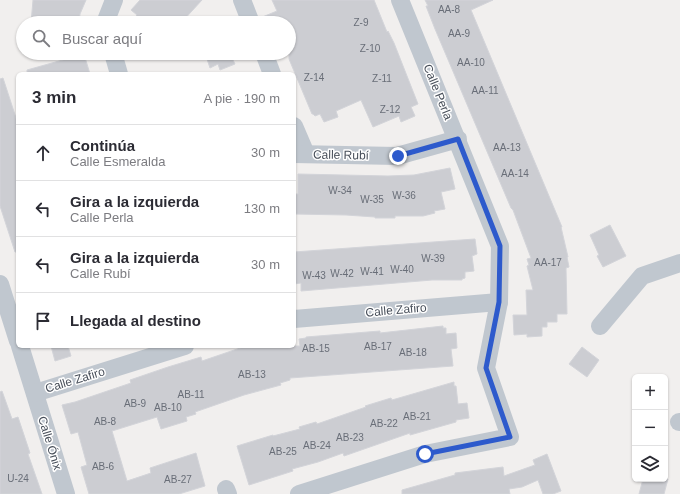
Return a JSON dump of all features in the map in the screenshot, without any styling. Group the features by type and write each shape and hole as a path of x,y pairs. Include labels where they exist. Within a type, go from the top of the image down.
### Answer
{"street":[{"path":"108,16 114,0"},
{"path":"242,0 248,16"},
{"name":"Calle Perla","path":"299,494 425,454 510,437 486,368 499,302 500,246 458,139 400,0"},
{"path":"115,60 118,72"},
{"path":"267,60 271,72"},
{"path":"296,135 300,154"},
{"name":"Calle Rubí","path":"300,154 398,156 458,139"},
{"path":"600,326 642,276 680,263"},
{"path":"0,284 16,335"},
{"name":"Calle Zafiro","path":"296,319 499,302"},
{"name":"Calle Ónix","path":"21,348 66,494"},
{"name":"Calle Zafiro","path":"34,393 179,348"}],"building":[{"path":"33,0 86,0 80,16 32,16"},
{"path":"140,0 202,0 187,16 136,16 137,15 131,10"},
{"path":"272,0 374,0 387,32 388,31 394,43 418,104 411,107 415,116 401,122 399,116 373,127 361,100 336,111 338,117 324,122 320,114 315,116 312,114 296,76 296,72 294,72 289,60 296,60 296,16 265,16 277,11"},
{"path":"425,0 493,0 471,10 562,227 568,257 569,267 566,268 567,314 557,314 557,322 547,322 547,327 542,327 542,336 527,337 527,334 514,335 513,315 527,315 526,290 533,290 527,266 529,265 527,259 531,258 513,210 435,29"},
{"path":"63,60 86,60 89,72 27,72 27,70"},
{"path":"207,60 233,60 235,64 220,70 218,64 210,68"},
{"path":"3,78 16,118 16,252 0,206 0,79"},
{"path":"450,168 455,189 441,192 445,209 434,211 435,213 423,216 395,216 395,218 296,214 298,174 388,176 414,175"},
{"path":"610,225 626,256 603,267 597,256 599,255 590,235"},
{"path":"475,239 477,254 472,256 474,271 465,272 465,278 462,280 432,280 301,291 301,283 296,284 296,252"},
{"path":"443,326 443,328 446,328 446,334 456,333 457,348 451,349 453,366 290,378 290,380 280,383 281,385 244,395 195,412 196,414 186,417 187,421 161,429 157,417 112,431 127,481 151,473 150,468 196,453 205,486 179,494 89,494 81,467 87,465 78,432 71,434 62,405 131,383 130,380 168,367 201,357 202,361 240,348 296,348 296,346 300,346 299,339 306,337 380,331 380,333"},
{"path":"582,347 599,360 587,377 569,364"},
{"path":"52,348 69,348 71,356 55,361"},
{"path":"454,382 454,386 456,386 458,404 467,403 469,418 456,420 456,422 410,435 410,433 344,456 343,453 292,469 293,471 249,485 237,446 273,435 300,429 299,427 316,422 317,424 391,398 392,400"},
{"path":"2,391 12,419 18,417 30,453 28,454 42,494 0,494 0,392"},
{"path":"547,454 561,491 553,494 543,494 538,480 522,487 509,489 510,494 402,494 402,490 455,475 455,473 503,467 504,476 535,465 533,460"},
{"path":"642,482 667,482 664,494 639,494"}],"route":[{"path":"398,156 458,139 500,246 499,302 486,368 510,437 425,454"}]}
